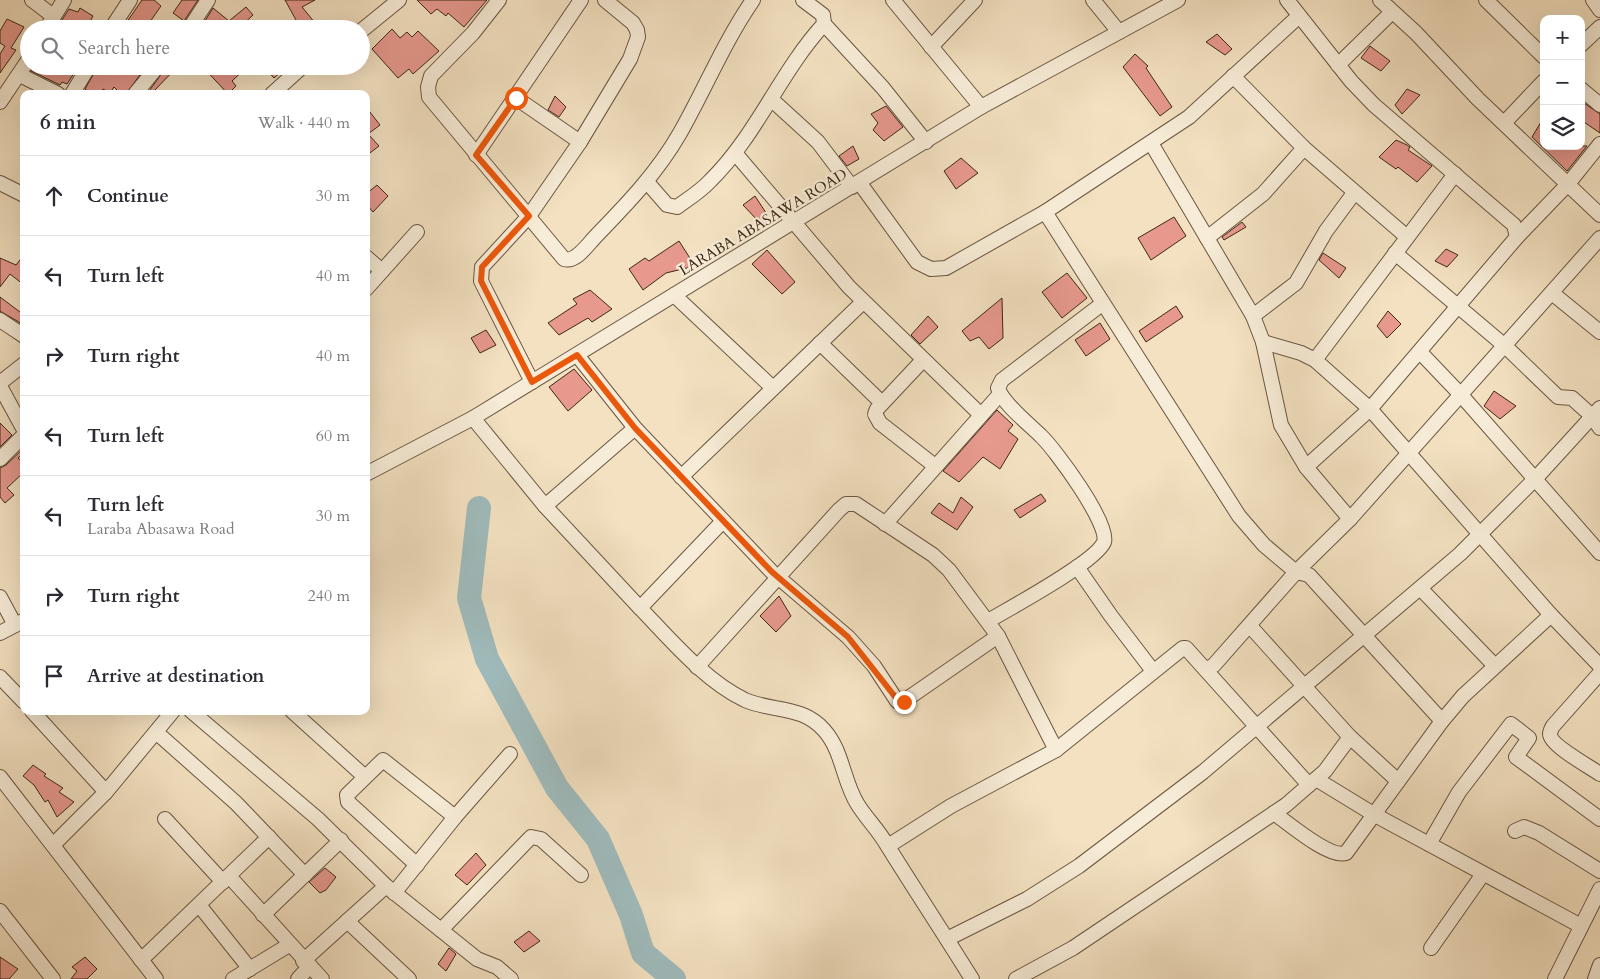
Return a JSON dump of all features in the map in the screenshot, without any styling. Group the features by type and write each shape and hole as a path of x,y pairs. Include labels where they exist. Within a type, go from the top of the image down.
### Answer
{"street":[{"path":"32,0 53,16"},
{"path":"51,20 64,0"},
{"path":"117,20 130,0"},
{"path":"195,20 208,0"},
{"path":"370,23 399,0"},
{"path":"498,0 473,33 431,76 428,87 429,97 564,259 568,260 573,259 647,182 679,134 723,50 753,0"},
{"path":"476,155 581,0"},
{"path":"532,382 481,281 480,273 482,267 529,216 580,142 630,59 638,37 633,23 605,0"},
{"path":"803,0 823,15 824,24 883,88 926,142"},
{"path":"892,0 981,107"},
{"path":"931,47 975,0"},
{"path":"1093,0 1119,32"},
{"name":"LARABA ABASAWA ROAD","path":"370,472 473,418 981,107 1178,0"},
{"path":"1287,0 1338,65 1374,104 1514,226 1517,237"},
{"path":"1380,0 1416,33 1478,99 1505,122 1600,215"},
{"path":"1486,0 1540,53"},
{"path":"1593,0 1600,10"},
{"path":"1338,65 1392,12"},
{"path":"771,99 818,142 856,184 917,262 932,269 946,268 1044,212 1190,117 1299,16"},
{"path":"647,182 667,204 677,207 710,182 735,153 771,99 788,69 824,24"},
{"path":"1585,41 1600,28"},
{"path":"0,102 20,75 50,90"},
{"path":"74,90 84,75"},
{"path":"138,90 151,75"},
{"path":"276,90 293,75"},
{"path":"1233,76 1304,148 1407,238"},
{"path":"1505,122 1540,85"},
{"path":"1585,92 1600,105"},
{"path":"516,98 580,142"},
{"path":"1151,143 1253,316 1263,342 1282,425 1306,467 1350,519"},
{"path":"1306,467 1370,408 1460,306 1517,237 1568,184 1600,144"},
{"path":"1207,238 1263,194 1304,148"},
{"path":"735,153 863,302 981,415"},
{"path":"1315,360 1455,174"},
{"path":"0,183 20,193"},
{"path":"1253,316 1296,283 1326,231 1354,193"},
{"path":"1044,212 1239,516 1264,545 1296,572 1309,575 1442,721"},
{"path":"370,284 417,232"},
{"path":"1206,670 1214,665 1250,626 1296,572 1350,519 1600,238"},
{"path":"947,939 1027,899 1079,866 1203,772 1421,589 1480,534 1597,418 1572,398 1561,399 1558,397 1460,306 1394,253"},
{"path":"370,260 382,271"},
{"path":"1552,293 1600,332"},
{"path":"674,295 773,388"},
{"path":"681,477 863,302"},
{"path":"988,621 1077,567 1100,549 1104,541 1105,533 1090,504 1048,442 1000,394 998,388 1002,380 1102,304"},
{"path":"0,320 20,333"},
{"path":"1263,342 1300,353 1315,360 1370,408 1551,615 1600,666"},
{"path":"820,343 882,403"},
{"path":"1420,352 1536,478 1600,552"},
{"path":"577,355 635,428 778,577 848,637 900,703 998,636"},
{"path":"923,360 882,403 875,414 880,423 935,466"},
{"path":"20,367 0,384 20,422"},
{"path":"885,524 1000,394"},
{"path":"473,418 545,506 697,667 744,699 763,706 788,708 806,715 824,729 836,748 851,793 888,846 972,979"},
{"path":"545,506 635,428"},
{"path":"0,458 20,439"},
{"path":"697,667 846,504 856,504 933,555 949,570 998,636 1056,750"},
{"path":"640,608 723,521"},
{"path":"1077,567 1110,616 1153,671"},
{"path":"1421,589 1495,666"},
{"path":"0,597 20,623 0,633"},
{"path":"1274,813 1329,852 1342,855 1346,853 1442,721 1463,696 1551,615"},
{"path":"1250,626 1350,737 1398,781"},
{"path":"888,846 951,806 1056,750 1153,671 1183,648 1186,648 1256,728 1312,782 1581,926"},
{"path":"1600,673 1553,726 1550,733 1552,740 1562,749 1600,774"},
{"path":"0,677 20,698"},
{"path":"36,715 106,792"},
{"path":"53,845 106,792 170,715"},
{"path":"196,715 340,840 390,889 477,959 497,967 512,979"},
{"path":"296,715 364,776"},
{"path":"1429,844 1458,792 1511,724 1529,738 1516,757 1600,819"},
{"path":"156,732 236,803 305,875"},
{"path":"1016,979 1073,948 1274,813 1312,782 1350,737"},
{"path":"298,979 306,964 348,921 418,865 455,817 510,754"},
{"path":"418,865 348,802 347,795 380,761 388,762 455,817"},
{"path":"0,777 156,979"},
{"path":"165,819 263,915 306,964 322,979"},
{"path":"1515,831 1524,827 1538,833 1600,871"},
{"path":"141,960 269,837"},
{"path":"441,930 531,837 542,839 581,875"},
{"path":"263,915 340,840"},
{"path":"1431,948 1484,874"},
{"path":"1555,979 1600,889"},
{"path":"199,905 250,968"},
{"path":"0,911 53,979"},
{"path":"348,921 409,979"},
{"path":"232,979 289,945"},
{"path":"1595,979 1600,965"}],"building":[{"path":"142,0 154,0 161,6 151,20 128,20"},
{"path":"182,0 198,0 185,20 173,13"},
{"path":"285,0 315,0 302,7 313,20 296,20"},
{"path":"417,0 487,0 464,27 448,13 446,16 437,9 431,14"},
{"path":"246,7 253,15 248,20 230,20"},
{"path":"80,8 93,16 91,20 62,20 69,9 78,12"},
{"path":"213,8 228,20 206,20"},
{"path":"7,19 20,25 20,33 11,48 16,50 0,73 0,54 5,46 0,43 0,31"},
{"path":"392,29 400,38 407,32 412,37 418,31 439,51 413,74 409,69 398,78 372,49"},
{"path":"1217,34 1232,49 1225,55 1206,42"},
{"path":"1370,46 1390,61 1381,71 1361,58"},
{"path":"1135,54 1148,66 1146,68 1172,107 1160,116 1123,67"},
{"path":"39,75 73,75 67,84 62,82 60,85"},
{"path":"93,75 140,75 129,90 117,90 114,87 112,90 85,89"},
{"path":"161,75 169,75 155,90 150,90"},
{"path":"210,75 238,75 232,81 236,86 232,90 224,90"},
{"path":"1407,89 1420,95 1402,114 1395,105"},
{"path":"555,96 566,107 559,117 548,110"},
{"path":"1585,104 1600,114 1600,133 1585,123"},
{"path":"886,106 903,127 884,141 873,130 878,123 871,114"},
{"path":"370,112 380,125 370,132"},
{"path":"1540,124 1540,145 1532,137"},
{"path":"370,136 379,146 370,153"},
{"path":"1396,140 1410,147 1408,150 1432,166 1417,182 1398,167 1396,169 1379,157"},
{"path":"853,146 859,159 847,166 839,156"},
{"path":"1545,150 1584,150 1567,171"},
{"path":"961,158 978,173 956,189 944,171"},
{"path":"377,185 388,196 373,212 370,209 370,191"},
{"path":"755,196 770,219 761,224 743,205"},
{"path":"1174,217 1186,236 1151,260 1138,238"},
{"path":"1242,222 1246,227 1224,240 1222,237"},
{"path":"679,241 695,266 666,273 643,290 629,269 645,258 649,261"},
{"path":"1446,249 1458,255 1447,267 1435,261"},
{"path":"767,250 795,282 782,294 752,264"},
{"path":"1323,253 1346,268 1339,278 1319,260"},
{"path":"0,258 16,265 20,260 20,282 10,274 0,287"},
{"path":"1067,273 1087,298 1062,318 1042,292"},
{"path":"590,290 612,309 592,322 588,318 559,335 548,323 577,304 573,299"},
{"path":"0,297 20,312 20,323 0,311"},
{"path":"1002,298 1003,338 989,349 979,337 970,341 962,331"},
{"path":"1176,306 1183,317 1146,342 1139,331"},
{"path":"1388,311 1401,324 1387,338 1377,326"},
{"path":"928,316 938,327 920,344 911,335"},
{"path":"1100,323 1110,339 1086,356 1075,340"},
{"path":"486,330 496,345 480,353 471,338"},
{"path":"574,369 592,390 568,411 549,387"},
{"path":"1494,391 1516,406 1500,419 1484,406"},
{"path":"997,410 1013,425 1008,431 1018,439 1000,469 983,457 959,482 943,471"},
{"path":"0,423 12,435 0,447"},
{"path":"20,452 18,458 20,460 20,476 7,488 14,495 5,503 0,497 0,468"},
{"path":"1041,494 1046,501 1020,518 1014,510"},
{"path":"961,497 973,507 957,530 931,513 939,503 953,513"},
{"path":"779,596 791,616 776,632 760,616"},
{"path":"33,765 46,774 44,776 63,788 59,792 74,802 57,817 48,800 45,802 34,785 23,776"},
{"path":"476,853 486,865 467,885 455,875"},
{"path":"325,868 336,877 326,890 320,893 309,882"},
{"path":"529,931 540,941 524,952 514,942"},
{"path":"449,948 456,954 446,971 438,964"},
{"path":"0,957 18,969 9,979 0,979"},
{"path":"85,957 97,969 87,979 71,979 77,971 72,967"}],"waterway":[{"path":"479,508 469,598 487,659 557,788 598,839 631,915 643,953 674,979"}],"route":[{"path":"516,98 476,155 529,216 482,267 480,273 481,281 532,382 577,355 635,428 681,477 772,572 848,637 874,666 893,698 900,703 904,702"}]}
